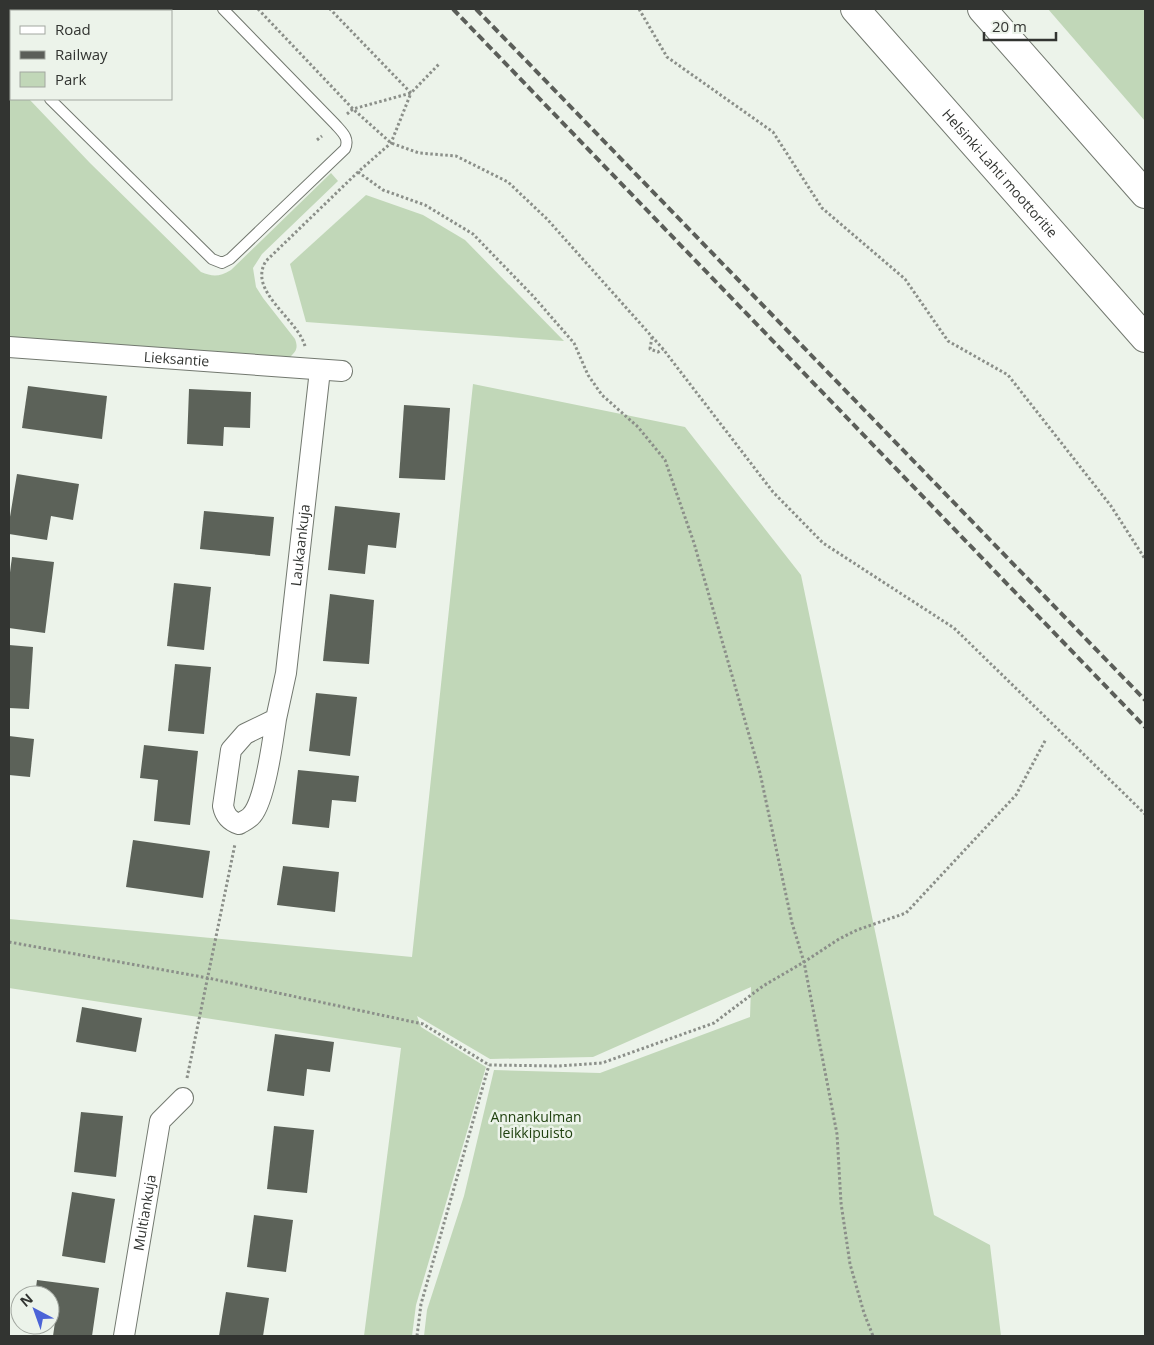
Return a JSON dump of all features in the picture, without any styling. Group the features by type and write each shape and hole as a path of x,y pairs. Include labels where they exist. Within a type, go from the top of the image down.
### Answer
{"highway":[{"name":"Helsinki-Lahti moottoritie","path":"855,9 1145,338"},
{"path":"982,9 1145,194"}],"street":[{"name":"Lieksantie","path":"9,347 342,371"},
{"name":"Laukaankuja","path":"240,824 253,814 259,804 286,673 320,370"},
{"path":"240,824 228,818 224,813 223,806 231,750 245,734 276,719"},
{"name":"Multiankuja","path":"124,1336 160,1121 183,1098"}],"lane":[{"path":"51,100 212,259 222,263 230,259 345,148 348,142 347,138 335,124 223,9"}],"path":[{"path":"258,9 353,109 391,143 418,153 456,156 508,182 547,219 652,336 773,492 823,543 954,628 1145,814"},
{"path":"639,9 667,57 773,132 822,208 905,279 948,340 1008,375 1111,506 1145,559"},
{"path":"353,109 411,93 440,63"},
{"path":"358,172 383,190 425,205 473,234 533,296 574,343 588,374 602,396 638,427 665,460 694,543 760,773 792,923 804,962 836,1134 841,1203 850,1264 864,1313 873,1336"},
{"path":"652,336 650,349 658,352 663,349"},
{"path":"9,942 208,978 423,1024 489,1065 558,1066 602,1063 714,1023 763,986 839,939 857,930 906,913 1016,794 1046,739"},
{"path":"183,1098 240,824"},
{"path":"418,1336 421,1304 489,1065"}],"green space":[{"path":"1048,9 1145,9 1145,121"},
{"path":"9,77 10,100 30,100 90,163 201,272 209,275 216,276 231,270 331,173 338,181 262,254 253,268 256,287 295,339 296,349 290,357 9,337"},
{"path":"366,195 423,215 465,240 564,341 306,322 290,264"},
{"name":"Annankulman leikkipuisto","path":"473,384 685,427 801,575 934,1215 990,1245 1001,1336 424,1336 427,1310 464,1196 494,1070 600,1073 750,1017 751,987 593,1057 490,1059 417,1016 421,1027 486,1067 416,1305 412,1336 364,1336 401,1048 9,988 9,919 412,957"}],"building":[{"path":"28,386 107,396 102,439 22,428"},
{"path":"189,389 251,392 250,428 224,427 223,446 187,444"},
{"path":"404,405 450,408 445,480 399,478"},
{"path":"17,474 79,484 73,520 51,516 47,540 9,534"},
{"path":"335,506 400,513 396,548 368,545 365,574 328,570"},
{"path":"204,511 274,517 270,556 200,549"},
{"path":"12,557 54,562 45,633 9,628 9,580"},
{"path":"174,583 211,587 204,650 167,646"},
{"path":"330,594 374,600 369,664 323,661"},
{"path":"9,645 33,647 29,709 9,708"},
{"path":"175,664 211,667 204,734 168,731"},
{"path":"316,693 357,697 350,756 309,751"},
{"path":"9,736 34,739 30,777 9,775"},
{"path":"144,745 198,751 190,825 154,821 158,780 140,778"},
{"path":"298,770 359,776 356,802 332,800 329,828 292,824"},
{"path":"133,840 210,851 203,898 126,887"},
{"path":"283,866 339,872 335,912 277,905"},
{"path":"82,1007 142,1018 136,1052 76,1042"},
{"path":"275,1034 334,1042 330,1072 307,1069 304,1096 267,1091"},
{"path":"81,1112 123,1116 116,1177 74,1172"},
{"path":"274,1126 314,1130 307,1193 267,1189"},
{"path":"72,1192 115,1199 105,1263 62,1256"},
{"path":"254,1215 293,1220 286,1272 247,1267"},
{"path":"37,1280 99,1288 92,1336 53,1336 60,1335 60,1285 36,1285"},
{"path":"226,1292 269,1298 263,1336 219,1336"}],"railway":[{"path":"453,9 1145,727"},
{"path":"476,9 1145,700"}]}
